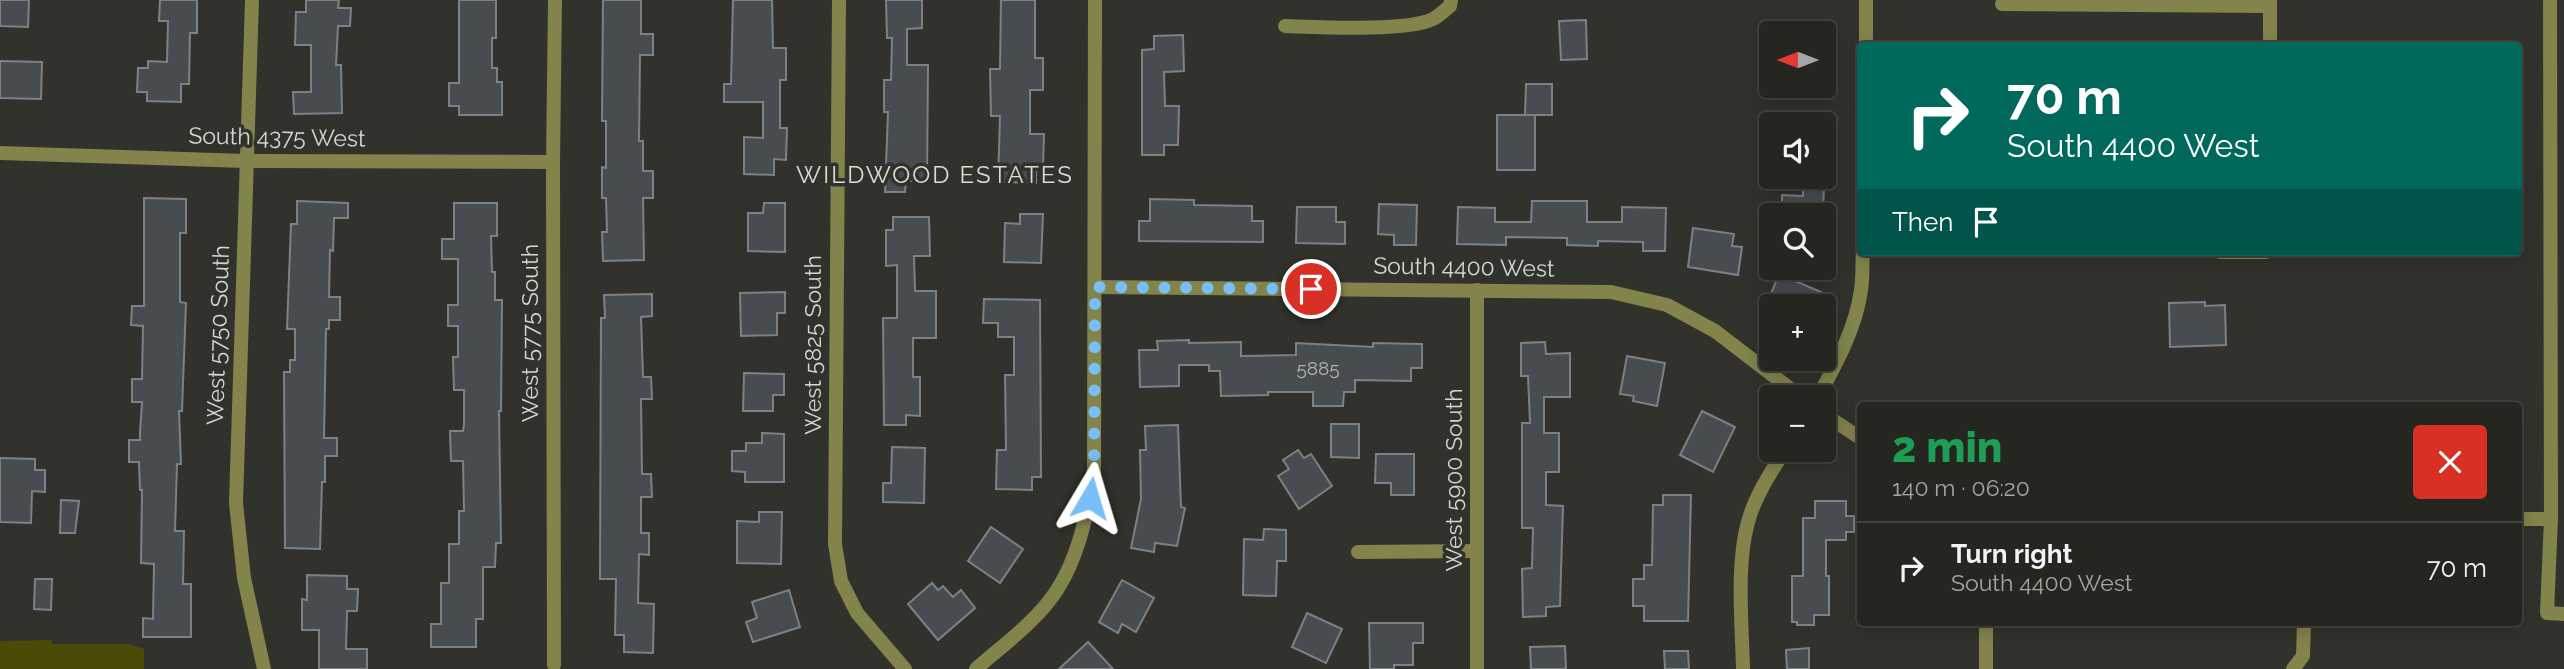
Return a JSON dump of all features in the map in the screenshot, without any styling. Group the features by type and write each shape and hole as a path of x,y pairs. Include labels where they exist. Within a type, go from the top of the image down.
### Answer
{"street":[{"name":"West 5750 South","path":"252,0 236,503 244,578 264,669"},
{"name":"West 5775 South","path":"554,665 555,0"},
{"name":"West 5825 South","path":"839,0 835,544 841,581 857,613 905,669"},
{"path":"976,669 1025,627 1057,590 1081,538 1094,477 1095,0"},
{"path":"1866,0 1866,42"},
{"path":"2550,0 2552,519 2547,613 2564,614"},
{"path":"1285,26 1406,24 1432,19 1451,3"},
{"path":"2002,4 2270,3 2270,42"},
{"name":"South 4375 West","path":"0,153 246,161 553,162"},
{"path":"1824,385 1851,328 1861,292 1863,256"},
{"name":"South 4400 West","path":"1095,287 1611,292 1667,305 1715,331 1785,385"},
{"name":"West 5900 South","path":"1476,290 1477,669"},
{"path":"1836,422 1857,436"},
{"path":"1743,669 1742,552 1748,521 1765,481 1777,462"},
{"path":"2522,519 2552,519"},
{"path":"1359,552 1476,551"},
{"path":"1986,626 1986,669"},
{"path":"2293,669 2303,656 2304,626"}],"shaded area":[{"path":"52,640 52,644 129,644 144,649 144,669 0,669 0,641"}],"building":[{"path":"0,0 29,0 28,27 0,26"},
{"path":"160,0 197,0 197,33 190,33 189,84 181,84 181,102 147,101 147,92 137,92 138,68 148,68 148,61 167,62 168,21 159,21"},
{"path":"306,0 339,0 338,8 351,8 350,26 338,26 336,65 341,65 342,113 294,114 293,92 311,92 311,45 295,45 296,12 306,12"},
{"path":"459,0 496,0 496,38 492,38 492,68 497,68 497,82 502,82 502,115 459,115 459,106 449,106 449,83 459,83"},
{"path":"603,0 641,0 641,34 653,34 653,55 640,55 639,141 643,141 643,171 653,171 653,198 643,198 644,260 603,261 602,232 607,232 606,198 602,198 602,167 606,168 606,121 602,121"},
{"path":"733,0 772,0 773,48 786,48 786,80 780,80 780,128 787,128 786,160 774,159 774,175 744,174 744,137 763,138 763,102 724,102 724,84 731,84"},
{"path":"886,0 922,0 922,28 907,29 907,65 928,65 927,181 906,181 905,192 885,192 888,112 884,112 884,80 891,80 892,38 887,38"},
{"path":"1001,0 1035,0 1035,58 1043,58 1043,90 1030,90 1030,134 1044,134 1043,168 1036,168 1036,183 998,182 1000,116 991,116 990,69 1000,69"},
{"path":"1586,20 1587,59 1561,60 1559,21"},
{"path":"1183,35 1184,71 1164,72 1165,106 1179,106 1178,145 1164,145 1164,155 1142,155 1142,50 1154,49 1154,36"},
{"path":"0,61 42,62 41,99 0,98"},
{"path":"1526,84 1552,84 1552,115 1525,115"},
{"path":"1497,115 1535,115 1535,170 1497,170"},
{"path":"1803,189 1824,189 1823,203 1782,203 1782,195 1803,196"},
{"path":"144,198 186,199 186,233 180,233 180,302 186,303 182,411 179,411 181,464 177,464 175,531 184,531 183,584 191,584 191,637 143,637 143,618 153,619 154,564 141,563 142,490 139,462 129,462 129,440 140,440 142,402 132,402 132,379 142,379 143,326 131,325 132,306 144,306"},
{"path":"1150,199 1194,200 1194,205 1252,206 1252,221 1263,221 1263,242 1139,241 1139,221 1150,221"},
{"path":"297,201 348,203 348,218 334,218 333,251 330,250 329,297 340,297 340,320 329,320 329,329 326,329 324,438 337,438 337,456 325,456 320,549 285,548 284,372 290,372 290,360 295,360 295,329 287,329 291,224 297,224"},
{"path":"1532,201 1587,201 1587,222 1622,222 1622,207 1666,208 1665,251 1643,251 1643,242 1598,241 1598,246 1567,245 1567,238 1506,237 1506,245 1457,244 1458,207 1495,208 1495,222 1531,222"},
{"path":"454,203 497,203 497,236 491,236 495,300 502,300 499,411 501,543 496,543 495,567 483,567 483,619 476,619 476,647 431,647 431,624 441,624 441,583 449,583 449,544 459,544 459,511 464,511 463,461 451,461 450,431 463,431 464,425 464,390 454,390 453,357 458,357 458,326 448,326 448,305 458,305 458,259 442,259 442,239 454,239"},
{"path":"764,203 785,203 785,252 748,251 748,213 763,213"},
{"path":"1379,204 1417,205 1416,245 1394,245 1394,235 1378,234"},
{"path":"1297,207 1336,207 1336,222 1345,222 1345,244 1296,243"},
{"path":"1020,214 1043,214 1041,263 1004,262 1005,223 1020,224"},
{"path":"893,217 929,217 930,256 914,256 915,291 936,291 936,338 913,338 913,377 920,377 920,416 906,415 906,425 884,425 883,318 897,318 897,265 886,266 886,230 893,230"},
{"path":"1693,228 1734,234 1732,246 1742,247 1738,275 1688,267"},
{"path":"1777,280 1793,280 1821,292 1820,294 1771,294"},
{"path":"785,292 785,313 777,313 777,335 741,336 740,293"},
{"path":"652,294 652,316 641,317 643,377 651,377 652,399 641,399 642,474 651,474 652,497 641,497 641,533 649,533 649,555 639,554 638,603 654,604 653,653 624,652 624,635 615,635 616,579 600,579 601,318 605,318 604,295"},
{"path":"984,299 1040,300 1041,477 1032,477 1032,490 996,489 997,450 1006,450 1005,375 1014,375 1014,337 998,337 998,323 983,323"},
{"path":"2205,302 2205,306 2225,305 2226,345 2170,347 2169,303"},
{"path":"1189,340 1189,343 1241,342 1241,356 1296,355 1296,343 1373,347 1373,343 1422,344 1422,368 1411,368 1411,381 1355,380 1355,392 1344,392 1343,406 1313,406 1313,392 1221,396 1220,371 1209,371 1209,365 1179,365 1179,386 1140,387 1139,350 1158,350 1157,341"},
{"path":"1545,342 1546,354 1570,353 1570,397 1544,397 1544,433 1559,433 1559,472 1546,472 1546,505 1563,506 1560,606 1546,607 1546,616 1523,617 1522,569 1532,568 1533,528 1522,528 1522,423 1530,423 1528,376 1521,376 1521,343"},
{"path":"1627,356 1665,363 1657,406 1633,401 1634,396 1620,394"},
{"path":"744,373 784,374 784,395 773,395 773,411 743,411"},
{"path":"1702,411 1735,427 1713,472 1680,455"},
{"path":"1331,424 1359,424 1359,458 1331,457"},
{"path":"1178,425 1181,507 1185,508 1177,546 1155,543 1154,552 1131,548 1141,499 1140,450 1146,450 1145,426"},
{"path":"762,433 784,434 784,482 745,482 745,472 732,471 732,451 746,451 746,443 762,443"},
{"path":"892,447 925,448 924,503 883,502 883,483 891,483"},
{"path":"1298,450 1304,458 1311,454 1332,486 1299,509 1278,476 1289,469 1283,460"},
{"path":"1376,454 1414,454 1414,495 1391,495 1391,483 1375,483"},
{"path":"0,458 35,459 35,470 45,470 45,492 32,491 31,523 0,522"},
{"path":"1663,495 1691,495 1688,621 1644,621 1644,606 1633,606 1633,579 1644,579 1644,565 1652,565 1653,505 1663,505"},
{"path":"61,500 79,501 75,533 60,533"},
{"path":"1815,501 1846,501 1846,516 1854,516 1854,532 1846,532 1846,540 1826,540 1829,615 1814,615 1814,625 1797,625 1797,622 1792,622 1792,576 1803,576 1803,518 1815,518"},
{"path":"759,512 782,512 781,564 737,563 737,521 759,522"},
{"path":"991,527 1023,549 1000,583 968,561"},
{"path":"1264,529 1286,530 1286,561 1277,561 1276,596 1243,595 1244,539 1263,540"},
{"path":"307,575 347,576 347,589 358,589 357,611 347,611 346,649 367,649 367,669 319,669 319,630 302,630 302,599 307,600"},
{"path":"35,579 52,579 51,610 34,609"},
{"path":"1122,580 1154,598 1136,632 1122,624 1118,633 1099,622"},
{"path":"932,583 938,590 943,586 953,597 961,590 975,608 938,640 908,604"},
{"path":"789,590 800,627 753,642 746,622 757,618 752,602"},
{"path":"1307,613 1342,629 1326,663 1292,647"},
{"path":"1369,623 1423,623 1423,643 1413,643 1413,665 1394,665 1394,669 1370,669"},
{"path":"1088,642 1113,669 1059,669"},
{"path":"1565,646 1566,669 1531,669 1530,647"},
{"path":"1809,648 1809,669 1787,669 1786,650"},
{"path":"1664,651 1688,651 1689,669 1665,669"}],"district":[{"name":"WILDWOOD ESTATES","path":"935,175"}],"route":[{"path":"1090,498 1094,477 1095,287 1311,289"}]}
